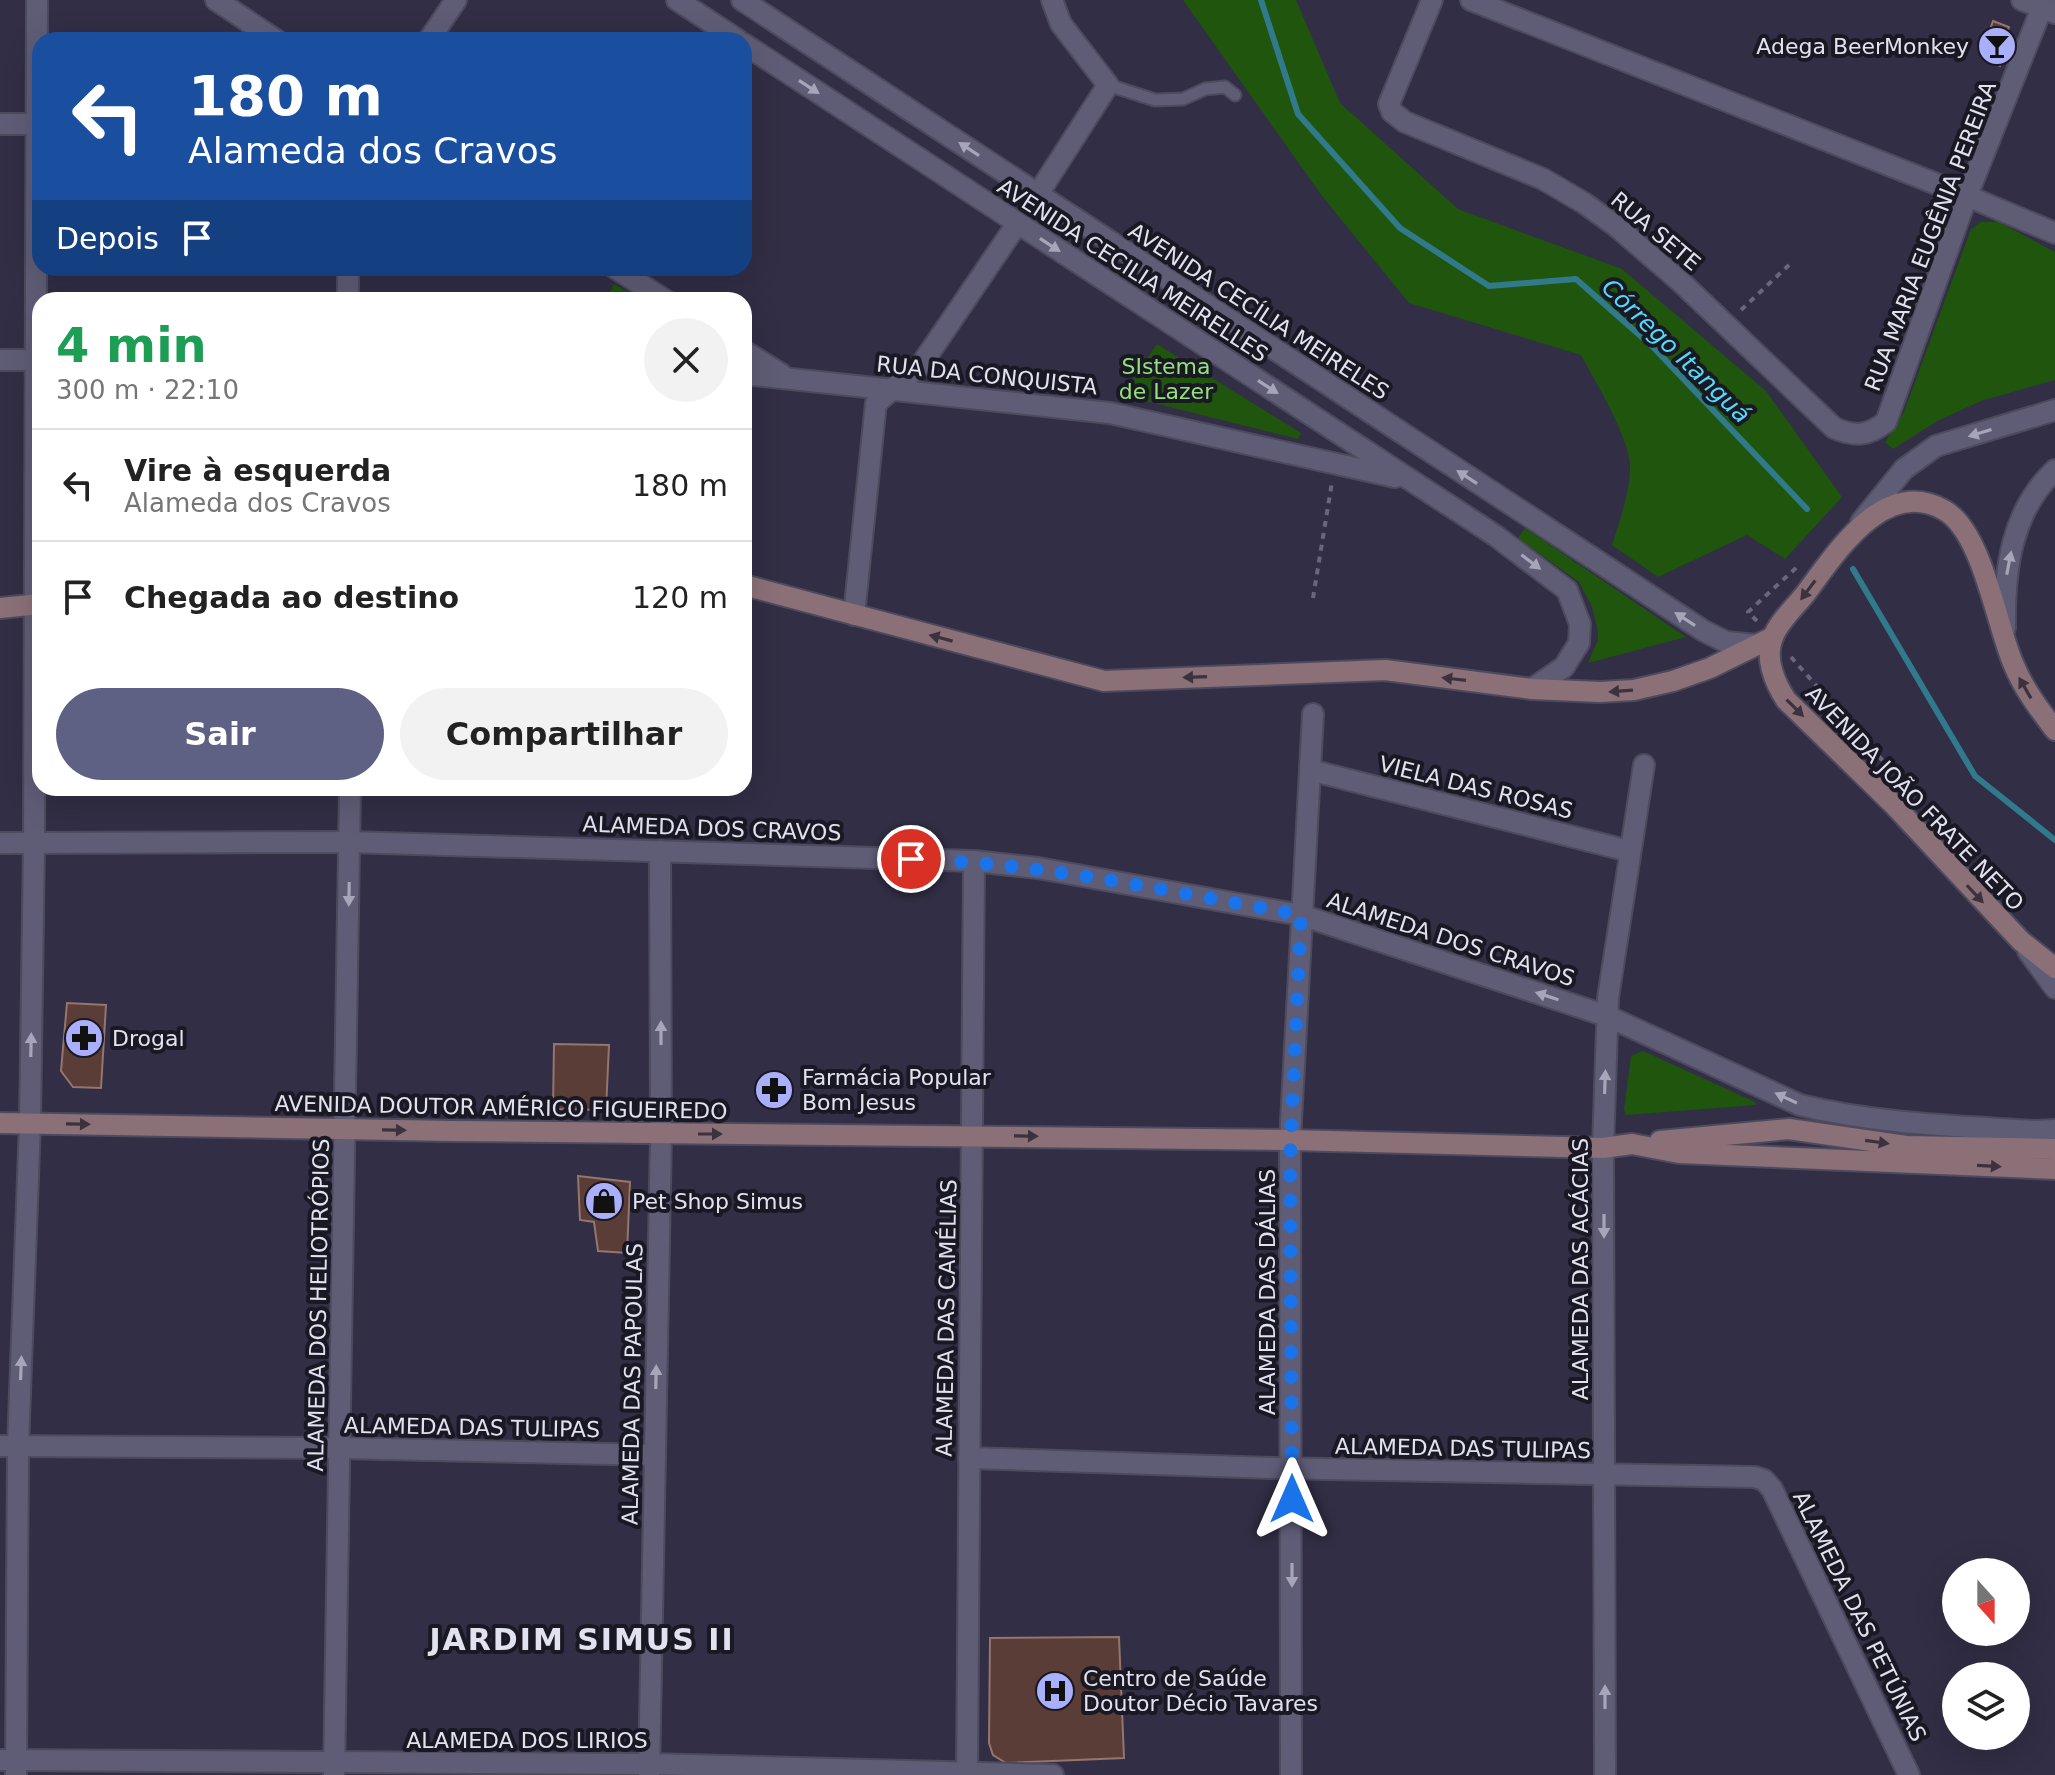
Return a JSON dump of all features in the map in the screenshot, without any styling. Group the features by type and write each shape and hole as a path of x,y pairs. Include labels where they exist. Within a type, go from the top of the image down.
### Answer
{"main road":[{"path":"752,587 1104,681 1385,670 1532,689 1634,690 1710,668 1764,641 1843,544 1873,515 1885,508 1911,503 1943,509 1965,531 1976,550 2022,683 2055,730"},
{"path":"0,608 32,605"},
{"name":"AVENIDA JOÃO FRATE NETO","path":"1764,641 1777,686 1786,700 1893,804 2021,941 2055,968"},
{"name":"AVENIDA DOUTOR AMÉRICO FIGUEIREDO","path":"0,1123 346,1130 1290,1140 1603,1148 1632,1144 1679,1153 2055,1169"},
{"path":"1632,1144 1789,1129 1906,1146 2055,1149"}],"street":[{"path":"37,0 38,32"},
{"path":"216,0 264,32"},
{"path":"434,32 456,0"},
{"path":"677,0 726,32"},
{"name":"AVENIDA CECÍLIA MEIRELES","path":"742,0 1704,631 1726,642 1764,641"},
{"path":"1038,194 1108,85 1061,24 1052,0"},
{"name":"RUA SETE","path":"1432,0 1389,104 1392,112 1405,122 1543,179 1584,203 1616,226 1682,283 1834,428 1849,434 1865,434"},
{"path":"1471,0 2055,233"},
{"path":"2022,0 2048,7"},
{"name":"RUA MARIA EUGÊNIA PEREIRA","path":"1865,434 1886,422 1967,196 2048,7"},
{"name":"AVENIDA CECILIA MEIRELLES","path":"752,49 1496,536 1567,590 1580,624 1579,643 1564,667 1532,689"},
{"path":"0,124 32,124"},
{"path":"854,615 876,403 921,365 1017,224"},
{"path":"628,276 652,292"},
{"path":"752,356 784,376"},
{"path":"0,360 32,360"},
{"name":"RUA DA CONQUISTA","path":"752,374 1110,413 1410,481"},
{"path":"1843,544 1904,469 1936,446 2055,410"},
{"path":"2005,640 2007,570 2012,545 2025,510 2042,483 2055,470"},
{"path":"1496,536 1515,508"},
{"name":"ALAMEDA DAS DÁLIAS","path":"1291,1775 1290,1140 1313,714"},
{"name":"ALAMEDA DAS ACÁCIAS","path":"1605,1775 1603,1148 1607,1016 1644,765"},
{"name":"VIELA DAS ROSAS","path":"1310,770 1629,851"},
{"path":"11,1765 9,1446 30,1123 35,796"},
{"name":"ALAMEDA DOS HELIOTRÓPIOS","path":"334,1769 350,796"},
{"name":"ALAMEDA DOS CRAVOS","path":"0,843 350,842 974,861 1038,868 1301,915 1607,1016 1800,1105 1861,1118 2055,1130"},
{"name":"ALAMEDA DAS PAPOULAS","path":"649,1770 661,1134 660,851"},
{"name":"ALAMEDA DAS CAMÉLIAS","path":"967,1774 974,861"},
{"path":"2021,941 2055,988"},
{"name":"ALAMEDA DAS TULIPAS","path":"9,1446 338,1448 655,1455"},
{"name":"ALAMEDA DAS TULIPAS","path":"969,1458 1292,1469 1755,1477 1764,1480"},
{"name":"ALAMEDA DAS PETÚNIAS","path":"1764,1480 1772,1489 1909,1775"},
{"name":"ALAMEDA DOS LIRIOS","path":"11,1765 1053,1775"}],"lane":[{"path":"1108,85 1155,100 1183,99 1205,89 1225,87 1235,95"}],"path":[{"path":"1724,325 1789,265"},
{"path":"1313,598 1336,462"},
{"path":"1805,558 1748,612 1764,641 1898,778"}],"green space":[{"path":"1183,0 1296,0 1340,103 1458,209 1622,269 1766,391 1842,497 1785,559 1747,535 1658,577 1612,545 1624,506 1630,465 1624,440 1581,355 1409,303 1322,196"},
{"path":"1981,222 1999,222 2055,252 2055,380 1981,401 1939,420 1893,449 1885,442 1904,412 1971,229"},
{"path":"614,284 628,292 610,292"},
{"name":"SIstema de Lazer","path":"1157,344 1301,433 1298,439 1122,395"},
{"path":"1525,528 1686,637 1588,663 1598,640 1592,607 1579,582 1518,538"},
{"path":"1643,1051 1756,1105 1626,1115 1624,1110 1631,1056"}],"building":[{"path":"1993,21 2009,27 2002,44 2007,46 2000,66 1985,60 1992,43 1986,41"},
{"name":"Drogal","path":"67,1003 106,1005 101,1088 73,1087 61,1071"},
{"path":"554,1044 609,1045 606,1110 553,1109"},
{"name":"Pet Shop Simus","path":"578,1176 630,1182 627,1253 598,1251 594,1222 580,1220"},
{"name":"Centro de Saúde Doutor Décio Tavares","path":"1119,1637 1124,1758 1006,1763 993,1755 989,1743 990,1638"}],"waterway":[{"name":"Córrego Itanguá","path":"1261,0 1298,114 1400,228 1489,286 1576,279 1653,347 1807,509"},
{"name":"Córrego Itanguá","path":"1853,569 1975,776 2055,840"}],"place":[{"name":"Adega BeerMonkey","path":"1997,46"},
{"name":"Drogal","path":"84,1038"},
{"name":"Farmácia Popular Bom Jesus","path":"774,1090"},
{"name":"Pet Shop Simus","path":"604,1201"},
{"name":"Centro de Saúde Doutor Décio Tavares","path":"1055,1691"}],"district":[{"name":"JARDIM SIMUS II","path":"582,1640"}],"route":[{"path":"911,859 974,861 1038,868 1301,915 1290,1158 1292,1499"}]}
